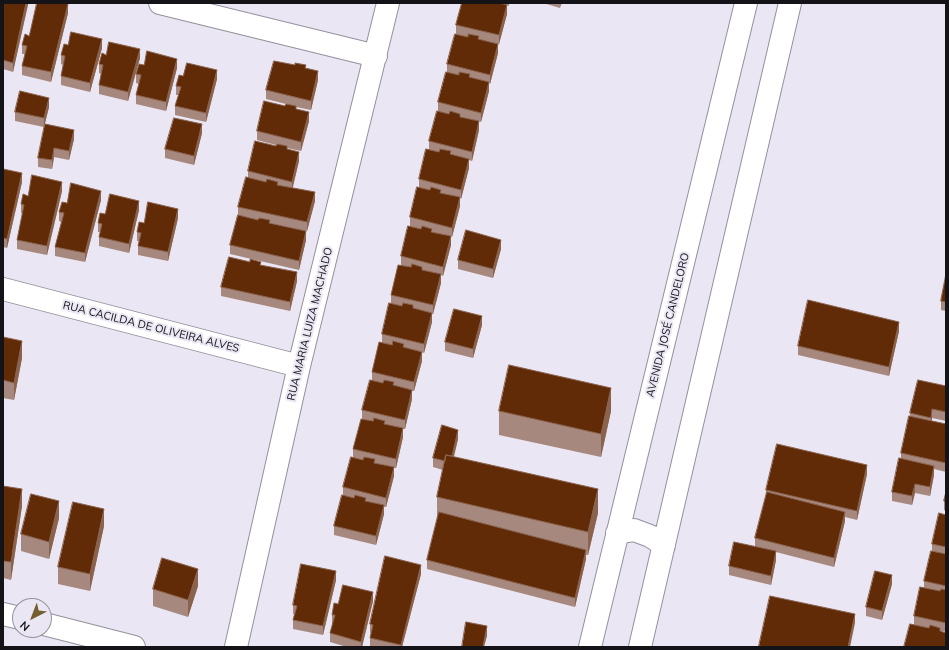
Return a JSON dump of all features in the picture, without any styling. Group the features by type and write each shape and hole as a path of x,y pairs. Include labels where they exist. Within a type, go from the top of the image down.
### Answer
{"street":[{"path":"160,3 376,56"},
{"name":"RUA MARIA LUIZA MACHADO","path":"236,647 299,366 388,3"},
{"name":"AVENIDA JOSÉ CANDELORO","path":"590,647 746,3"},
{"path":"640,647 790,3"},
{"name":"RUA CACILDA DE OLIVEIRA ALVES","path":"3,289 299,366"},
{"path":"618,533 634,530 650,536 664,545"},
{"path":"52,626 134,647"}],"building":[{"path":"3,3 26,3 13,63 3,60"},
{"path":"37,3 68,4 51,72 22,66 27,46 22,45 25,34 29,36"},
{"path":"462,3 500,3 507,5 499,35 456,25"},
{"path":"71,32 102,39 90,83 61,76 65,56 61,55 64,44 68,45"},
{"path":"455,34 468,37 468,34 479,36 478,39 498,44 490,75 447,64"},
{"path":"109,42 140,49 128,92 99,85 103,65 99,64 102,53 106,55"},
{"path":"147,51 177,59 166,102 136,95 141,75 136,74 139,64 144,65"},
{"path":"274,61 295,65 295,63 306,65 305,68 318,71 311,101 266,90"},
{"path":"187,63 217,70 206,113 175,106 181,87 176,86 179,75 183,76"},
{"path":"446,72 459,75 459,72 470,74 469,77 489,82 481,113 438,102"},
{"path":"20,91 49,98 44,118 15,112"},
{"path":"264,101 285,106 286,104 296,106 296,109 309,112 301,142 257,131"},
{"path":"437,111 449,114 450,111 460,114 460,117 479,121 472,152 429,141"},
{"path":"174,118 202,124 194,156 165,149"},
{"path":"45,124 74,130 69,151 54,148 52,160 38,158"},
{"path":"255,141 276,146 277,144 287,146 287,149 299,152 292,182 248,171"},
{"path":"426,149 439,152 440,149 451,151 450,154 469,159 461,190 419,179"},
{"path":"3,169 22,173 7,239 3,238"},
{"path":"32,175 62,182 47,246 17,240 24,205 21,204 23,194 28,196"},
{"path":"246,177 266,182 267,179 278,182 277,185 315,192 307,222 238,207"},
{"path":"71,183 101,191 85,253 55,247 64,213 59,212 62,202 67,203"},
{"path":"417,187 430,190 431,187 441,190 440,193 460,197 452,228 410,217"},
{"path":"110,194 139,201 129,244 99,237 102,224 98,223 100,213 105,214"},
{"path":"148,202 178,209 168,252 138,246 141,233 137,232 139,222 144,223"},
{"path":"238,215 258,220 259,218 270,220 269,223 306,231 299,261 230,245"},
{"path":"408,226 421,229 422,226 432,229 431,232 451,236 443,267 401,256"},
{"path":"466,230 501,240 493,269 458,260"},
{"path":"229,257 250,262 250,259 261,262 260,265 297,272 290,302 221,287"},
{"path":"412,264 422,267 422,270 441,274 433,305 391,295 398,265 411,267"},
{"path":"946,274 946,302 941,301"},
{"path":"808,300 899,322 889,367 798,346"},
{"path":"389,303 402,306 403,303 413,305 413,308 432,313 424,344 382,334"},
{"path":"454,309 482,316 473,349 445,342"},
{"path":"3,337 22,341 14,383 3,380"},
{"path":"393,341 404,344 403,347 422,352 414,382 372,372 379,342 392,345"},
{"path":"509,365 611,388 601,434 499,411"},
{"path":"370,380 383,383 384,380 394,382 393,385 412,390 405,420 362,410"},
{"path":"918,380 946,386 946,412 932,409 931,418 910,413"},
{"path":"909,416 946,424 946,463 901,453"},
{"path":"374,418 385,421 384,424 403,428 396,459 353,449 361,419 373,421"},
{"path":"442,425 458,430 452,456 446,455 445,461 433,458"},
{"path":"777,444 867,465 857,511 766,490"},
{"path":"446,455 598,489 588,532 437,497"},
{"path":"351,457 363,460 364,457 375,459 374,463 394,467 386,498 343,487"},
{"path":"899,458 934,466 930,487 915,484 912,496 892,492"},
{"path":"3,486 22,489 11,562 3,561"},
{"path":"767,492 845,512 834,558 755,538"},
{"path":"31,494 59,501 49,542 21,534"},
{"path":"342,495 354,498 355,495 366,498 365,501 384,505 376,536 334,526"},
{"path":"73,502 104,509 90,574 58,567"},
{"path":"439,512 586,550 575,598 427,560"},
{"path":"939,513 946,515 946,547 932,544"},
{"path":"734,542 776,551 771,576 729,566"},
{"path":"931,551 946,554 946,586 924,581"},
{"path":"385,556 421,565 401,645 370,638 373,625 370,624"},
{"path":"162,558 198,569 188,600 153,589"},
{"path":"301,564 336,571 323,626 293,620 297,606 293,605"},
{"path":"875,571 892,575 882,611 866,607"},
{"path":"343,585 373,592 361,642 330,633 335,615 332,615 334,603 338,604"},
{"path":"920,587 940,591 941,589 946,590 946,623 914,616"},
{"path":"770,596 855,614 848,647 759,646"},
{"path":"466,622 487,626 483,647 462,647"},
{"path":"910,624 929,628 930,625 940,628 940,631 946,633 946,647 904,647"}]}
